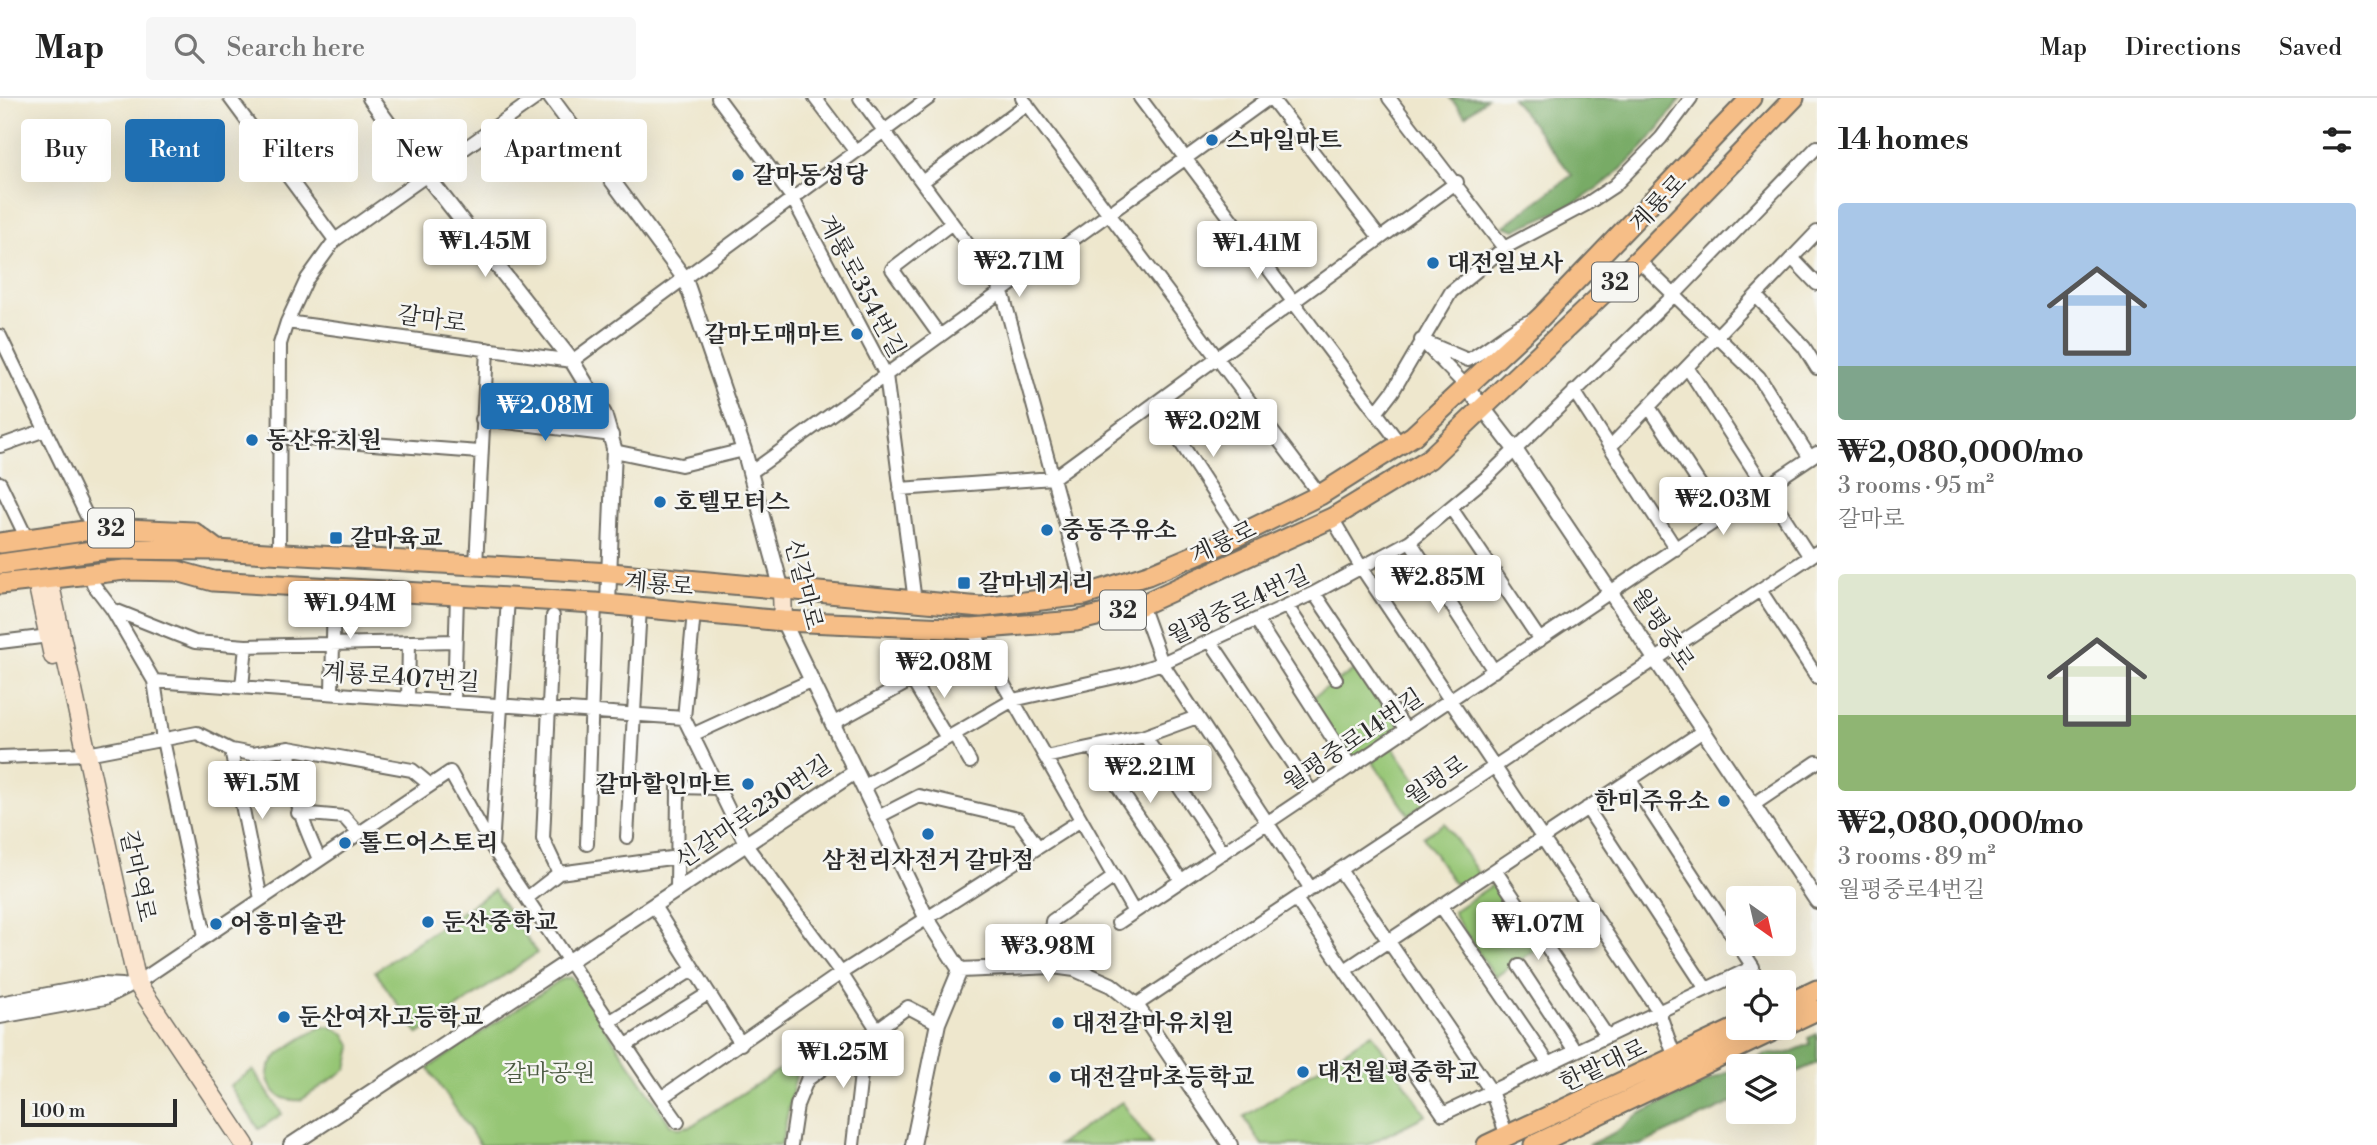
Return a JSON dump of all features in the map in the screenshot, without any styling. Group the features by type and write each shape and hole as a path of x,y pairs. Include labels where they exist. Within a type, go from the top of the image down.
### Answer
{"main road":[{"name":"계룡로","path":"0,564 107,550 217,550 611,573 981,607 1085,595 1148,575 1240,534 1320,495 1400,444 1541,317 1751,98"},
{"name":"계룡로","path":"0,584 124,570 177,571 213,581 601,604 783,621 972,629 1076,621 1141,606 1332,518 1429,459 1638,260 1794,98"},
{"name":"32","path":"0,543 93,529 194,533 217,550"},
{"name":"32","path":"0,597 93,584 213,581"},
{"name":"신갈마로","path":"782,590 783,621"},
{"name":"갈마역로","path":"45,591 49,636 81,754"},
{"name":"갈마역로","path":"45,591 132,984 233,1145"},
{"name":"갈마역로","path":"132,984 245,1145"},
{"path":"1796,1000 1817,990"},
{"name":"한밭대로","path":"1796,1020 1817,1010"},
{"name":"한밭대로","path":"1487,1145 1726,1033"},
{"name":"한밭대로","path":"1534,1145 1755,1040"}],"street":[{"path":"230,98 335,240"},
{"path":"370,98 385,119"},
{"path":"467,146 536,98"},
{"name":"신갈마로","path":"551,98 685,279 744,450 782,590"},
{"name":"계룡로354번길","path":"718,98 793,199 886,375 915,602"},
{"path":"816,98 856,152"},
{"path":"860,98 1002,291 1085,595"},
{"path":"572,361 929,98"},
{"path":"1140,98 1400,444"},
{"path":"750,473 1270,98 1380,238"},
{"path":"1389,98 1457,182 1504,248"},
{"path":"1376,413 1393,391 1451,292 1504,248 1585,205 1614,186 1661,138 1691,98"},
{"path":"922,182 1025,101 1320,495"},
{"name":"월평중로4번길","path":"863,787 1013,700 1129,674 1162,663 1314,593 1410,541 1486,478 1674,295 1817,147"},
{"path":"279,555 280,344 287,322 307,279 335,240 416,182"},
{"path":"431,182 572,361 604,414 612,435 614,451 611,573 601,604 591,712 587,844"},
{"path":"900,489 1053,478 1457,182"},
{"path":"940,336 892,269 952,223"},
{"path":"1610,447 1817,232"},
{"path":"1792,258 1817,284"},
{"path":"1638,260 1759,377 1813,456"},
{"path":"1756,296 1804,347 1817,368"},
{"path":"1421,340 1468,360 1503,340 1518,325 1541,317"},
{"name":"갈마로","path":"287,322 572,361"},
{"path":"0,336 93,529"},
{"path":"1421,340 1466,386"},
{"path":"476,565 479,452 486,349"},
{"path":"1687,367 1765,488 1813,554"},
{"name":"월평중로","path":"1466,386 1514,448 1817,901"},
{"path":"1574,391 1675,549"},
{"name":"계룡로","path":"1155,404 1240,534"},
{"path":"1649,407 1722,518"},
{"path":"482,419 612,435"},
{"path":"0,446 45,430"},
{"path":"280,437 479,452"},
{"path":"614,451 681,465 744,450"},
{"name":"월평중로14번길","path":"1118,923 1813,456"},
{"path":"0,483 27,539"},
{"path":"1451,508 1540,640"},
{"path":"1332,518 1361,568 1659,1012 1675,1058"},
{"path":"1410,541 1494,671"},
{"name":"월평로","path":"1136,1005 1813,554"},
{"path":"93,584 154,681 163,740 205,936"},
{"path":"332,693 334,588"},
{"path":"1760,590 1817,677"},
{"path":"1314,593 1406,730"},
{"path":"454,702 457,595"},
{"path":"492,847 508,598"},
{"path":"1141,606 1162,663 1311,889"},
{"path":"1287,606 1336,679"},
{"path":"626,837 636,715 640,607"},
{"path":"111,609 195,642 246,646 455,641"},
{"path":"694,612 684,718 746,845 841,973 877,1028"},
{"path":"553,616 543,839 559,873"},
{"name":"신갈마로","path":"783,621 926,917 960,970"},
{"path":"1257,621 1351,767"},
{"path":"972,629 1134,912"},
{"path":"0,642 49,636"},
{"path":"408,699 409,642"},
{"path":"1211,642 1312,793"},
{"path":"242,687 246,646"},
{"path":"832,724 912,680 970,762"},
{"name":"계룡로407번길","path":"154,681 684,718"},
{"path":"692,735 810,681"},
{"path":"1045,757 1145,736 1197,717"},
{"path":"1345,970 1703,730"},
{"path":"0,757 81,754 197,733 231,750 252,754 289,748 412,769 429,784"},
{"path":"1145,736 1223,852"},
{"path":"289,748 290,778 298,813 319,859"},
{"path":"1092,748 1181,880"},
{"path":"231,750 261,899"},
{"path":"1753,805 1817,762"},
{"path":"0,1016 105,997 132,984 450,772 492,847 678,1122"},
{"name":"신갈마로230번길","path":"291,1145 855,772"},
{"path":"1296,899 1443,1114 1753,967 1630,780"},
{"name":"신갈마로230번길","path":"677,891 678,787 718,788"},
{"path":"878,817 919,796 1018,820 1038,847"},
{"path":"1587,808 1706,989"},
{"path":"298,813 344,817 358,833"},
{"path":"661,1098 841,973 1082,820"},
{"path":"527,898 559,873 678,857"},
{"path":"1339,870 1491,1091 1507,1136"},
{"path":"1496,870 1607,1036"},
{"path":"1054,966 1050,947 1052,921 1114,877"},
{"path":"654,906 741,1044"},
{"path":"1441,906 1549,1064"},
{"path":"913,1145 938,1023 960,970 1054,966 1092,975 1111,985 1136,1005 1230,1145"},
{"path":"1519,966 1575,1051"},
{"path":"609,1022 694,969"},
{"path":"0,1004 102,985 132,984"},
{"path":"625,1046 709,993"},
{"path":"790,1145 797,1105 807,1080 908,1007 938,1023"},
{"path":"853,1145 865,1038"}],"green space":[{"path":"1450,98 1487,98 1465,116"},
{"path":"1512,98 1681,98 1639,151 1615,175 1571,205 1515,230 1504,226 1572,175"},
{"path":"1360,666 1401,728 1351,761 1310,699"},
{"path":"1393,747 1430,801 1409,815 1372,761"},
{"path":"1445,823 1480,876 1459,890 1423,837"},
{"path":"1494,884 1500,887 1540,947 1495,977 1455,917 1454,911"},
{"path":"494,890 537,953 418,1034 375,971"},
{"name":"갈마공원","path":"571,977 670,1124 678,1128 691,1126 788,1064 796,1075 781,1145 480,1145 428,1068 560,980"},
{"path":"330,1026 345,1034 352,1047 347,1069 301,1100 288,1100 278,1095 268,1078 269,1068 274,1060 282,1051 321,1027"},
{"path":"1372,1033 1426,1115 1367,1145 1262,1145 1244,1117"},
{"path":"1817,1034 1817,1063 1796,1072 1796,1054 1766,1054 1788,1053 1810,1044 1808,1038"},
{"path":"253,1070 282,1114 259,1129 230,1086"},
{"path":"1726,1073 1726,1106 1640,1145 1588,1145 1616,1132 1639,1114"},
{"path":"1122,1102 1152,1145 1058,1145"}],"place":[{"name":"스마일마트","path":"1212,140"},
{"name":"갈마동성당","path":"738,175"},
{"name":"대전일보사","path":"1433,263"},
{"name":"갈마도매마트","path":"857,334"},
{"name":"동산유치원","path":"252,440"},
{"name":"호텔모터스","path":"660,502"},
{"name":"중동주유소","path":"1047,530"},
{"name":"갈마육교","path":"336,538"},
{"name":"갈마네거리","path":"964,583"},
{"name":"갈마할인마트","path":"748,784"},
{"name":"한미주유소","path":"1724,801"},
{"name":"삼천리자전거 갈마점","path":"928,834"},
{"name":"톨드어스토리","path":"345,843"},
{"name":"둔산중학교","path":"428,922"},
{"name":"어흥미술관","path":"216,924"},
{"name":"둔산여자고등학교","path":"284,1017"},
{"name":"대전갈마유치원","path":"1058,1023"},
{"name":"대전월평중학교","path":"1303,1072"},
{"name":"대전갈마초등학교","path":"1055,1077"}]}
